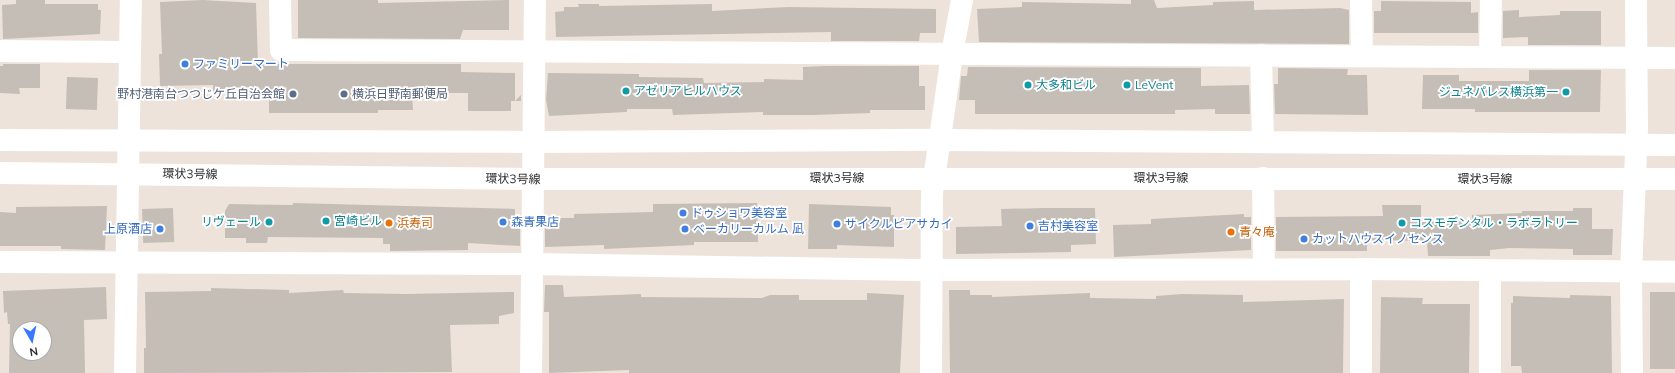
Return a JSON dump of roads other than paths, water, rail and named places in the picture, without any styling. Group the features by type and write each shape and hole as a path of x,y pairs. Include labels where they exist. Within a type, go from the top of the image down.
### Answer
{"street":[{"path":"125,373 128,52 131,0"},
{"path":"280,0 281,50 534,50 1675,58"},
{"path":"531,373 534,0"},
{"path":"932,373 934,177 952,54 962,0"},
{"path":"1362,0 1362,56"},
{"path":"1490,56 1491,0"},
{"path":"1632,373 1631,272 1636,179 1636,0"},
{"path":"0,51 128,52"},
{"path":"1261,55 1263,142"},
{"path":"0,140 533,142 940,140 1675,145"},
{"name":"環状3号線","path":"0,173 128,173 533,179 934,177 1675,179"},
{"path":"1263,178 1264,269"},
{"path":"0,262 532,264 932,270 1362,268 1490,271 1675,272"},
{"path":"1361,373 1362,268"},
{"path":"1490,271 1490,373"}],"place":[{"name":"ファミリーマート","path":"185,64"},
{"name":"大多和ビル","path":"1028,85"},
{"name":"LeVent","path":"1127,85"},
{"name":"アゼリアヒルハウス","path":"626,91"},
{"name":"ジュネパレス横浜第一","path":"1566,92"},
{"name":"野村港南台つつじケ丘自治会館","path":"293,94"},
{"name":"横浜日野南郵便局","path":"344,94"},
{"name":"ドゥショワ美容室","path":"683,213"},
{"name":"宮崎ビル","path":"326,221"},
{"name":"リヴェール","path":"269,222"},
{"name":"森青果店","path":"503,222"},
{"name":"浜寿司","path":"389,223"},
{"name":"コスモデンタル・ラボラトリー","path":"1402,223"},
{"name":"サイクルピアサカイ","path":"837,224"},
{"name":"吉村美容室","path":"1030,226"},
{"name":"上原酒店","path":"160,229"},
{"name":"ベーカリーカルム 凪","path":"685,229"},
{"name":"青々庵","path":"1231,232"},
{"name":"カットハウスイノセンス","path":"1304,239"}]}
